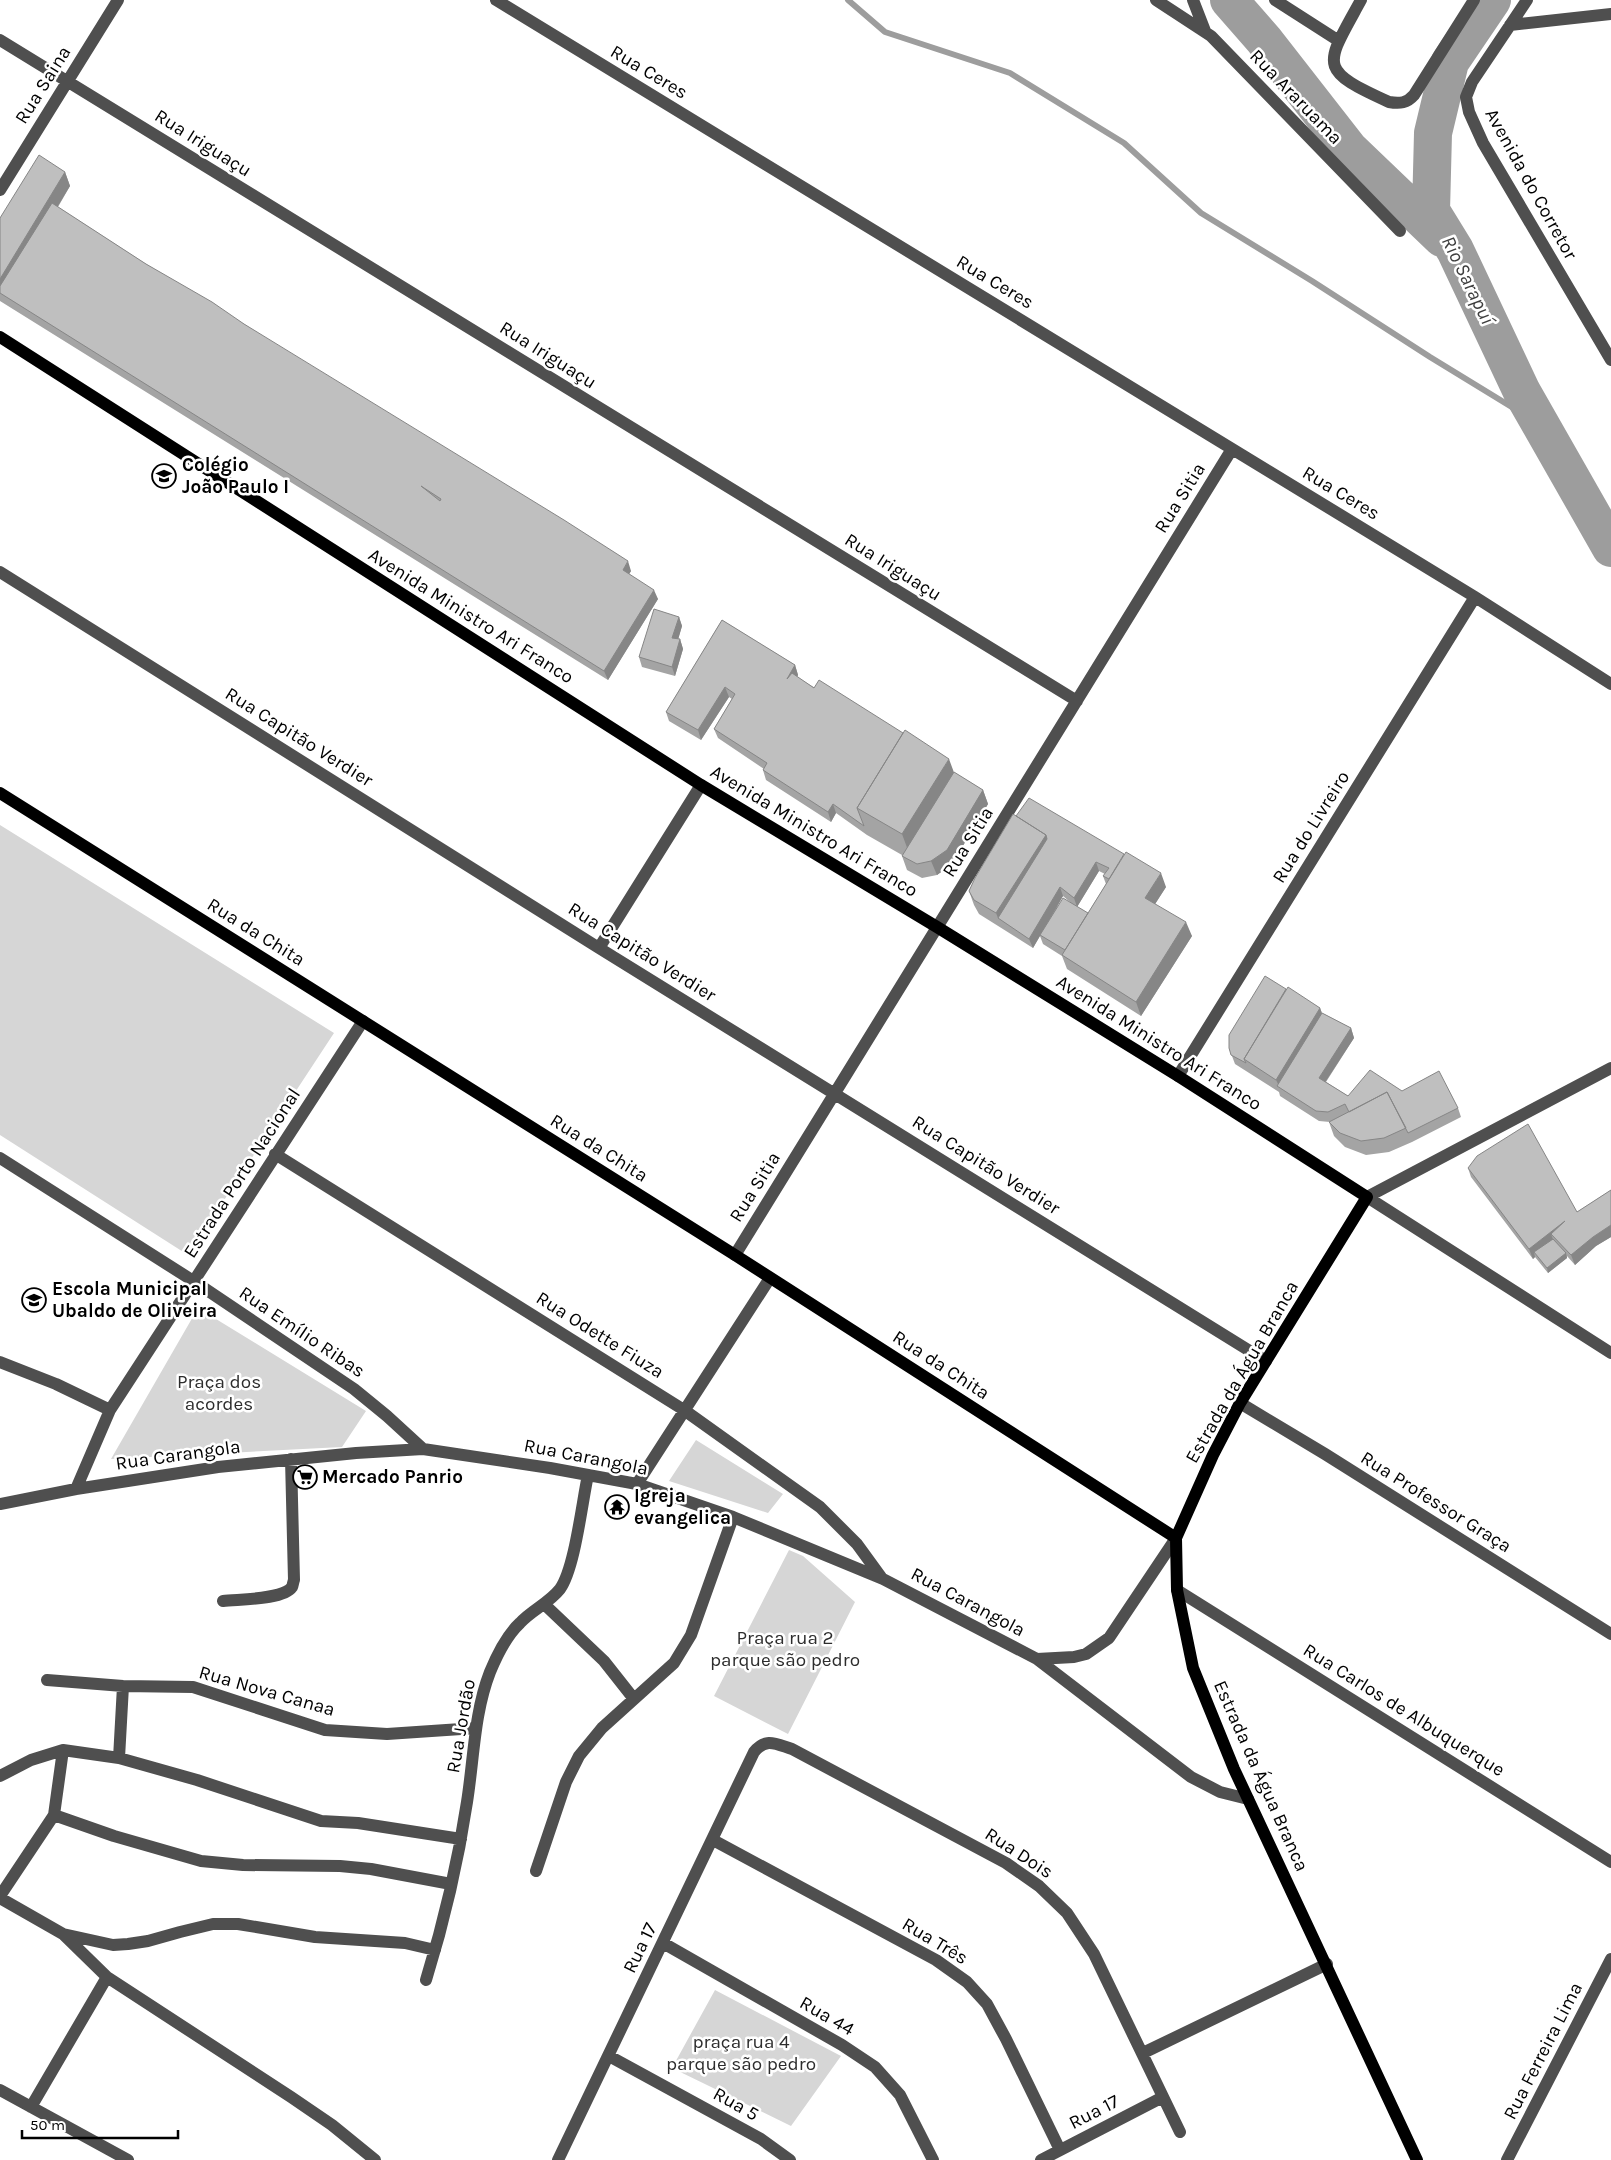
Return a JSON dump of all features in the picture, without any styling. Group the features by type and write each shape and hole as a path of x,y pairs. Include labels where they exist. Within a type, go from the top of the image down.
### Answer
{"main road":[{"name":"Avenida Ministro Ari Franco","path":"0,337 701,785 938,927 1178,1076 1367,1197"},
{"name":"Rua da Chita","path":"0,793 770,1278 1176,1538"},
{"name":"Estrada da Água Branca","path":"1367,1197 1240,1403 1213,1455 1176,1538 1177,1590 1193,1668 1248,1799 1417,2160"}],"street":[{"name":"Rua Saina","path":"0,190 118,0"},
{"name":"Rua Ceres","path":"496,0 1475,597 1611,684"},
{"name":"Rua Araruama","path":"1156,0 1211,36 1400,231"},
{"path":"1193,0 1205,31"},
{"path":"1275,0 1339,41"},
{"path":"1361,0 1339,41 1332,58 1333,64 1344,80 1390,102 1408,102 1414,95 1474,0"},
{"name":"Avenida do Corretor","path":"1527,0 1472,82 1466,97 1469,112 1483,143 1611,360"},
{"path":"1510,25 1611,14"},
{"name":"Rua Iriguaçu","path":"0,40 1077,701"},
{"name":"Rua Sitia","path":"735,1256 1232,449"},
{"name":"Rua Capitão Verdier","path":"0,572 598,948 1266,1361"},
{"name":"Rua do Livreiro","path":"1178,1076 1475,597"},
{"path":"598,948 701,785"},
{"name":"Estrada Porto Nacional","path":"76,1489 110,1410 363,1021"},
{"path":"1367,1197 1611,1068"},
{"name":"Rua Odette Fiuza","path":"275,1154 684,1410 820,1507 857,1544 882,1578"},
{"name":"Rua Emílio Ribas","path":"0,1158 194,1282 354,1389 423,1449"},
{"name":"Avenida Ministro Ari Franco","path":"1367,1197 1608,1349"},
{"path":"637,1484 770,1278"},
{"path":"0,1362 56,1384 110,1410"},
{"name":"Rua Professor Graça","path":"1240,1403 1325,1454 1611,1634"},
{"name":"Rua Carangola","path":"76,1489 218,1467 291,1459 423,1449 588,1475 637,1484 690,1500 882,1578 1037,1659 1074,1657 1086,1654 1108,1638 1176,1538"},
{"path":"223,1601 271,1597 284,1593 292,1587 294,1580 291,1459"},
{"name":"Rua Jordão","path":"426,1980 435,1950 461,1839 476,1728 490,1671 502,1647 519,1623 561,1588 569,1571 588,1475"},
{"path":"0,1504 76,1489"},
{"path":"536,1871 566,1782 579,1756 602,1728 674,1663 691,1635 733,1517"},
{"name":"Rua Carlos de Albuquerque","path":"1177,1590 1611,1862"},
{"path":"544,1604 604,1661 634,1699"},
{"path":"1037,1659 1191,1777 1220,1792 1248,1799"},
{"name":"Rua Nova Canaa","path":"47,1680 123,1686 193,1687 325,1730 387,1734 476,1728"},
{"path":"119,1758 123,1686"},
{"name":"Rua Dois","path":"754,1752 760,1745 765,1743 792,1749 1006,1864 1039,1886 1067,1913 1094,1954 1180,2132"},
{"path":"63,1750 54,1815 0,1897 63,1934 107,1977 299,2102 332,2125 375,2160"},
{"path":"0,1776 31,1760 63,1750 119,1758 197,1780 322,1821 358,1823 461,1839"},
{"name":"Rua 17","path":"558,2160 754,1752"},
{"path":"54,1815 139,1844 201,1861 243,1865 340,1866 371,1869 451,1884"},
{"name":"Rua Três","path":"713,1840 936,1960 967,1982 987,2004 1060,2150"},
{"path":"63,1934 113,1945 148,1942 213,1924 238,1924 315,1937 405,1943 435,1950"},
{"name":"Rua 44","path":"663,1944 842,2046 875,2067 900,2095 933,2160"},
{"name":"Rua Ferreira Lima","path":"1507,2160 1611,1958"},
{"path":"1143,2053 1326,1964"},
{"path":"31,2107 107,1977"},
{"name":"Rua 5","path":"609,2056 762,2139 790,2160"},
{"path":"0,2090 128,2160"},
{"name":"Rua 17","path":"1041,2160 1163,2097"}],"green space":[{"path":"0,825 334,1033 188,1255 0,1135"},
{"name":"Praça dos acordes","path":"198,1308 366,1411 342,1447 111,1459"},
{"path":"696,1440 783,1494 768,1513 669,1481"},
{"name":"Praça rua 2 parque são pedro","path":"789,1550 803,1556 855,1602 788,1734 714,1696"},
{"name":"praça rua 4 parque são pedro","path":"715,1990 841,2056 791,2126 672,2068"}],"building":[{"path":"39,155 65,172 0,279 0,218"},
{"path":"52,203 146,264 212,302 244,324 628,561 623,570 654,590 604,671 0,293 0,286","holes":["421,486 441,499 440,501"]},
{"path":"654,609 679,617 672,638 680,639 672,667 639,657"},
{"path":"722,620 795,665 787,679 792,673 814,688 819,680 903,733 857,808 864,826 833,804 828,812 763,770 767,763 714,729 735,694 725,687 698,730 666,712"},
{"path":"905,730 949,759 902,834 857,808"},
{"path":"954,772 983,790 947,850 931,861 917,864 902,856"},
{"path":"1029,798 1124,854 1109,879 1103,876 1109,868 1096,862 1074,898 1060,887 1029,939 998,918 1047,839 1046,835 1016,816"},
{"path":"1013,814 1046,835 996,913 974,900 969,891"},
{"path":"1126,852 1161,873 1145,898 1186,922 1136,1002 1062,955"},
{"path":"1063,898 1088,913 1065,950 1040,935"},
{"path":"1265,976 1286,989 1244,1059 1246,1063 1231,1055 1229,1035"},
{"path":"1288,987 1320,1008 1276,1080 1244,1059"},
{"path":"1322,1013 1351,1028 1319,1078 1348,1096 1370,1070 1402,1091 1439,1071 1458,1108 1408,1133 1387,1092 1349,1112 1345,1104 1328,1112 1316,1111 1277,1086"},
{"path":"1387,1092 1406,1128 1384,1138 1361,1141 1340,1133 1329,1122"},
{"path":"1528,1124 1577,1212 1611,1190 1611,1225 1571,1255 1551,1234 1565,1221 1529,1249 1468,1168 1477,1156"},
{"path":"1553,1239 1566,1253 1547,1268 1534,1252"}],"waterway":[{"path":"848,0 885,32 1010,73 1124,143 1201,213 1515,409 1557,452"},
{"path":"1229,0 1264,40 1349,149 1442,238"},
{"name":"Rio Sarapuí","path":"1492,0 1450,62 1433,133 1431,211 1455,250 1522,392 1611,548"}],"place":[{"name":"Colégio João Paulo I","path":"164,476"},
{"name":"Escola Municipal Ubaldo de Oliveira","path":"34,1300"},
{"name":"Mercado Panrio","path":"305,1477"},
{"name":"Igreja evangelica","path":"617,1507"}]}
